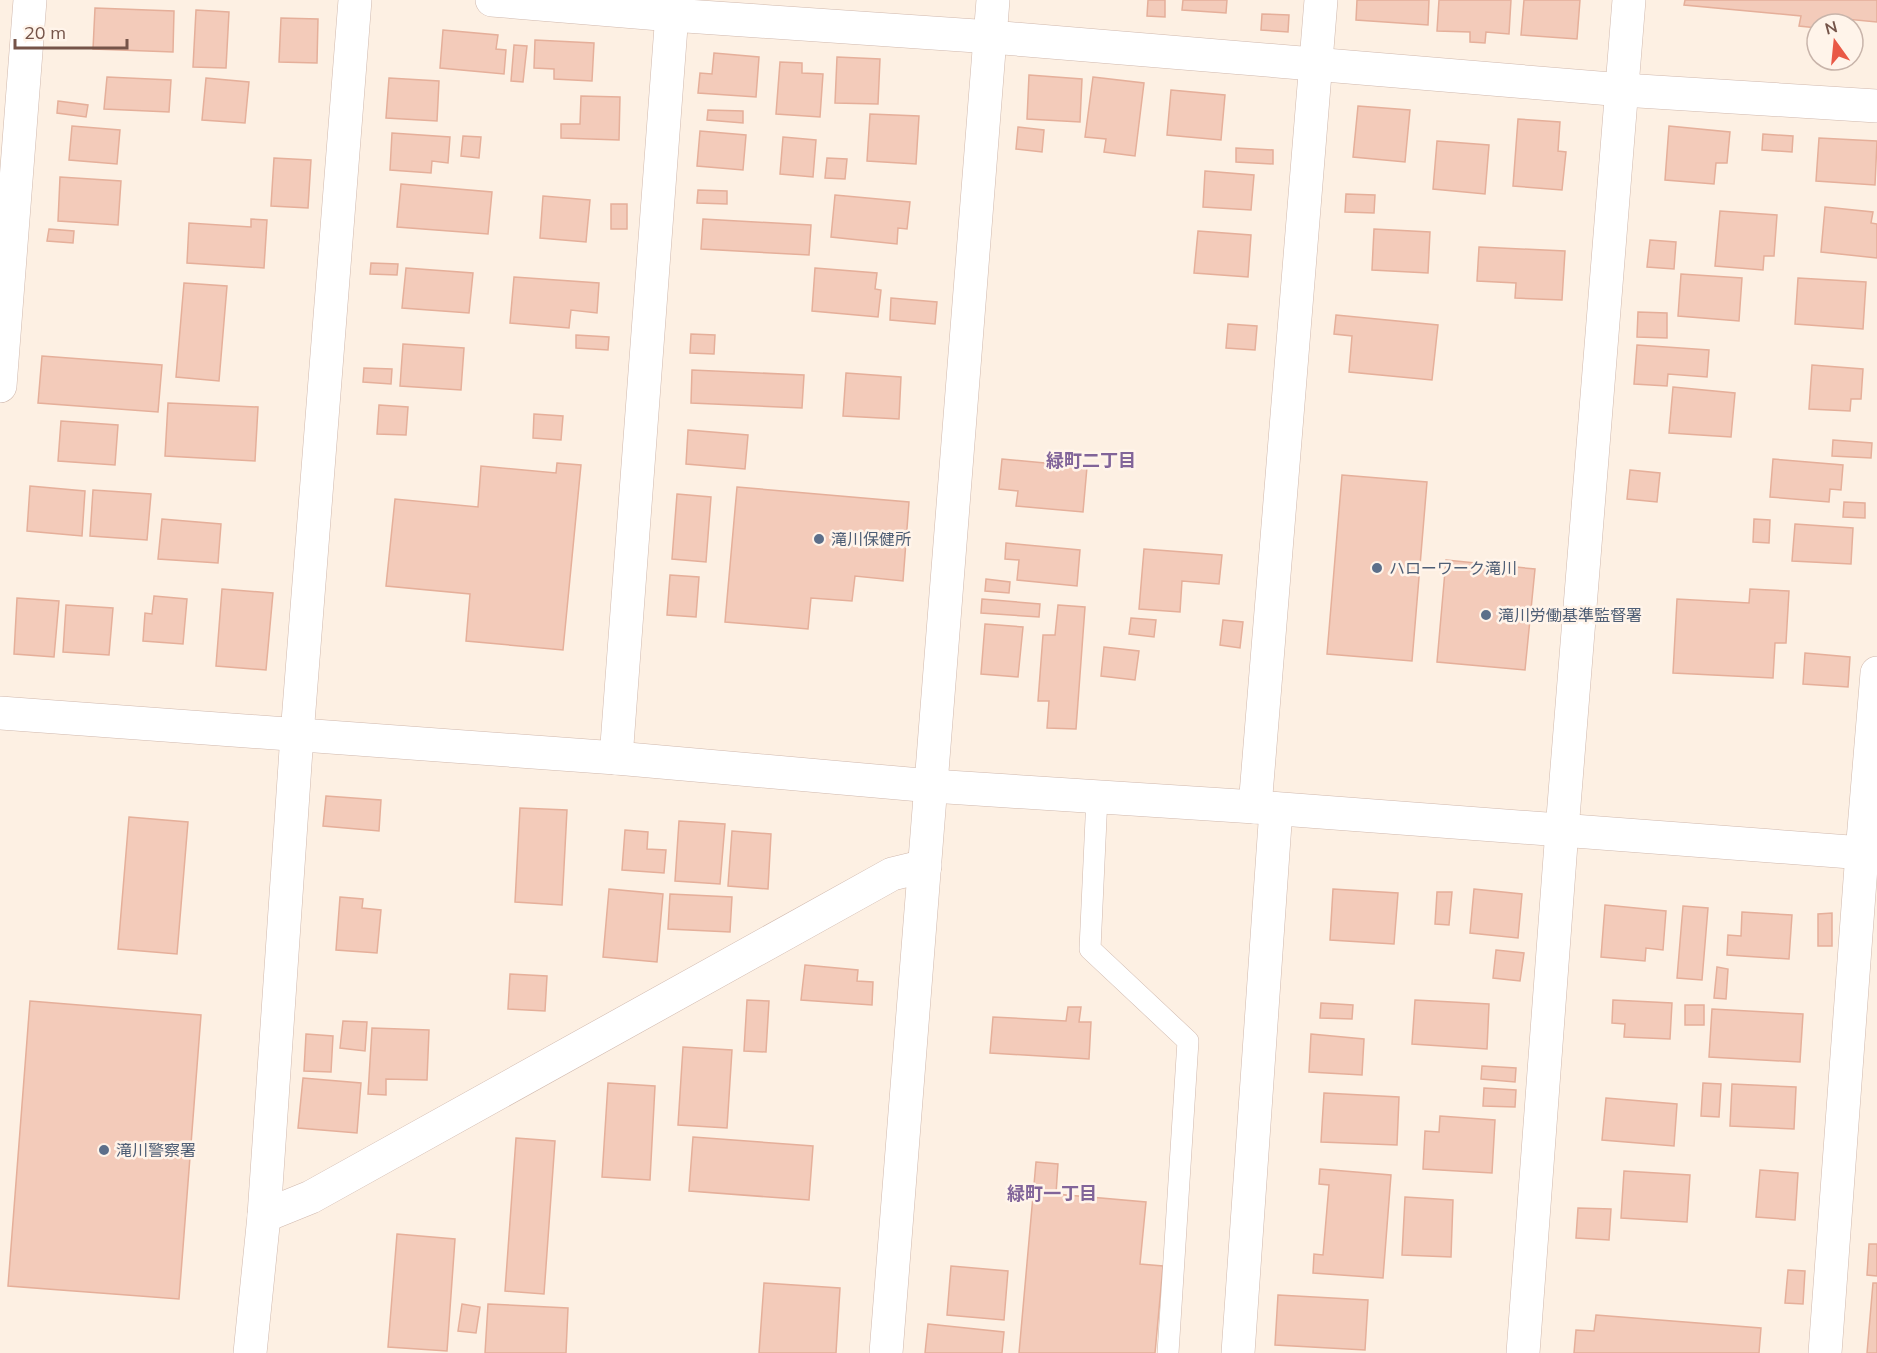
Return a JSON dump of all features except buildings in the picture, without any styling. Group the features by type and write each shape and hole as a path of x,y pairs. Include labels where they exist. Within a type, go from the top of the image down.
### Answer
{"street":[{"path":"0,386 30,0"},
{"path":"250,1353 264,1216 297,735 355,0"},
{"path":"492,0 673,8 1623,90 1877,106"},
{"path":"886,1353 993,0"},
{"path":"1238,1353 1266,808 1321,0"},
{"path":"1523,1353 1562,830 1629,0"},
{"path":"616,758 673,8"},
{"path":"1825,1353 1869,854 1877,673"},
{"path":"0,713 616,758 932,786 1266,808 1869,854"},
{"path":"264,1216 311,1197 892,874 925,866"}],"lane":[{"path":"1097,797 1090,949 1188,1041 1168,1353"}],"place":[{"name":"滝川保健所","path":"819,539"},
{"name":"ハローワーク滝川","path":"1377,568"},
{"name":"滝川労働基準監督署","path":"1486,615"},
{"name":"滝川警察署","path":"104,1150"}],"district":[{"name":"緑町二丁目","path":"1091,460"},
{"name":"緑町一丁目","path":"1052,1193"}]}
